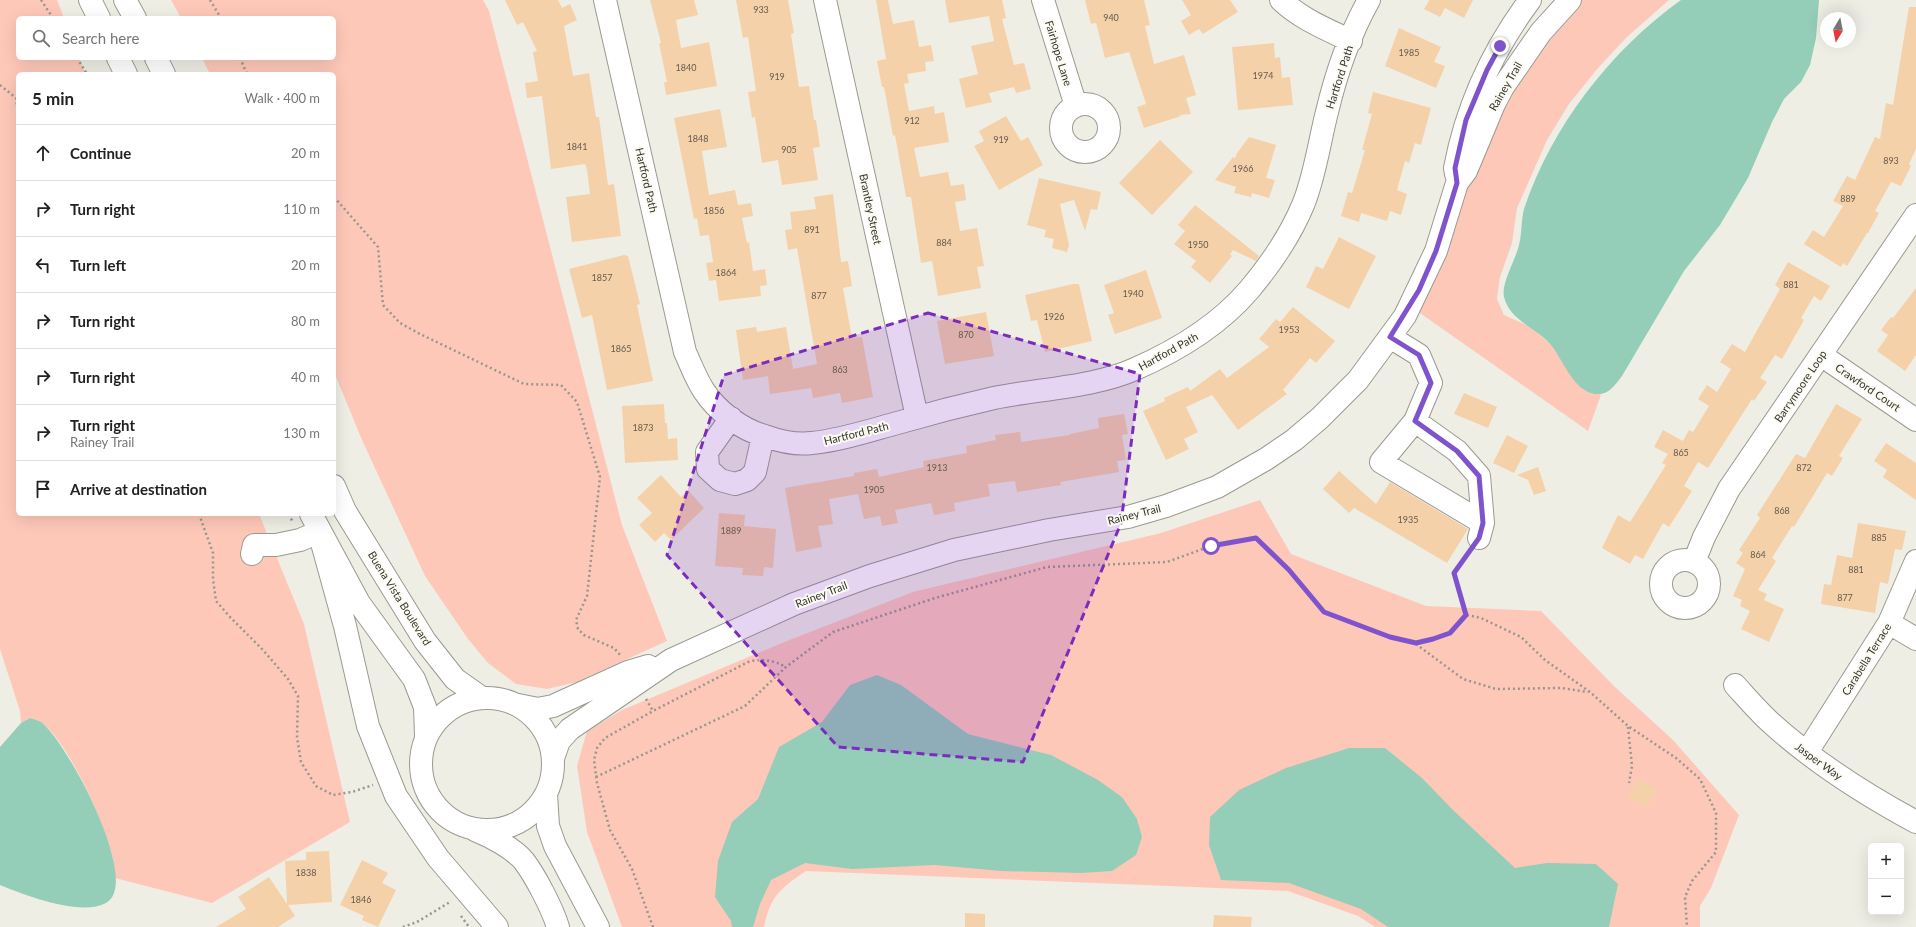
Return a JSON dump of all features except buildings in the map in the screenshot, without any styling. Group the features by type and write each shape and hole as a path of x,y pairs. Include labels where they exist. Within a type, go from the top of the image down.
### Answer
{"street":[{"path":"90,0 98,16"},
{"path":"126,0 134,16"},
{"name":"Hartford Path","path":"605,0 685,352 705,392 731,418 742,426 763,436 789,442 808,444 836,440 917,417 1006,396 1104,378 1133,370 1198,335 1221,317 1247,293 1266,268 1286,237 1302,206 1310,181 1327,111 1351,41 1369,0"},
{"name":"Brantley Street","path":"825,0 917,417"},
{"name":"Fairhope Lane","path":"1043,0 1076,106"},
{"path":"1281,0 1292,10 1311,22 1351,41"},
{"name":"Rainey Trail","path":"1457,183 1455,168 1466,120 1487,70 1515,21 1530,0"},
{"name":"Rainey Trail","path":"518,705 538,710 553,706 628,672 670,660 794,604 834,588 954,550 1004,539 1128,517 1166,506 1217,486 1266,459 1294,440 1320,418 1358,380 1390,337 1419,290 1436,251 1457,183 1466,171 1486,120 1503,87 1540,32 1570,0"},
{"path":"119,60 125,72"},
{"path":"157,60 163,72"},
{"name":"Barrymoore Loop","path":"1694,562 1704,537 1729,489 1916,215"},
{"path":"1390,337 1419,355 1431,383 1415,421 1380,462 1481,531"},
{"name":"Crawford Court","path":"1821,355 1916,420"},
{"path":"731,418 708,452 708,469 720,480 735,484 747,480 755,472 763,436"},
{"path":"1415,421 1457,451 1479,476 1481,531"},
{"name":"Buena Vista Boulevard","path":"336,490 346,511 425,641 455,679 482,698"},
{"path":"252,554 254,545 276,545 300,540 315,523"},
{"path":"315,523 359,604 414,679 425,707 426,736 420,758 422,781 432,802 449,818 495,838 524,860 552,911 558,927"},
{"path":"315,523 345,626 368,726 396,796 438,858 497,927"},
{"name":"Carabella Terrace","path":"1807,752 1889,623 1916,561"},
{"path":"1889,623 1916,639"},
{"name":"Rainey Trail","path":"553,758 560,740 570,729 670,660"},
{"name":"Jasper Way","path":"1734,685 1769,721 1807,752 1848,781 1916,822"},
{"path":"426,736 440,717 459,704 482,698 500,699 518,705 535,719 547,737 553,758 553,770 546,794 536,809 522,820 505,827 488,830 470,828"},
{"path":"546,794 548,826 555,846 598,927"}],"path":[{"path":"210,0 220,16"},
{"path":"42,1 51,16"},
{"path":"78,60 87,72"},
{"path":"241,60 246,72"},
{"path":"0,85 16,98"},
{"path":"336,199 378,247 383,304 400,323 524,384 561,384 577,402 600,477 587,596 576,620 578,629 584,635 614,648 624,658"},
{"path":"200,516 213,553 213,579 216,601 230,618 263,650 288,679 298,696 297,737 300,762 316,786 333,795 352,792 376,784"},
{"path":"1466,615 1454,573 1481,531"},
{"path":"596,777 745,706 786,667 833,632 935,598 1047,567 1167,562 1211,546 1256,538 1289,570 1324,612 1390,637 1416,643 1463,679 1496,689 1561,688 1590,692"},
{"path":"1416,643 1450,633 1466,615"},
{"path":"1466,615 1481,618 1521,637 1545,660 1590,692 1628,726 1676,758 1700,779 1716,813 1716,852 1692,881 1685,897 1687,927"},
{"path":"653,927 632,869 610,830 596,777 594,760 597,748 605,738 653,711 750,661 765,659 776,661 786,667"},
{"path":"646,698 653,711"},
{"path":"1628,726 1632,766 1629,783"},
{"path":"403,927 418,922 450,902"}],"highlighted area":[{"path":"928,313 1140,374 1121,523 1023,762 838,747 667,555 724,375"}],"shaded area":[{"path":"0,0 57,0 63,16 16,16 16,60 80,60 85,72 16,72 16,516 260,516 304,624 350,822 212,903 115,878 113,857 100,819 83,782 73,763 52,732 37,720 30,718 21,723 20,711 0,649"},
{"path":"171,0 483,0 489,11 622,525 667,641 577,682 547,689 516,684 488,663 468,639 425,576 362,440 336,377 336,72 209,72 203,60 336,60 336,16 180,16"},
{"path":"1582,0 1669,0 1627,37 1598,68 1569,104 1547,140 1517,208 1512,243 1500,277 1497,299 1504,315 1531,327 1551,345 1584,390 1601,395 1588,431 1417,311 1466,185 1510,92 1565,17"},
{"path":"1681,0 1819,0 1816,38 1810,65 1801,82 1784,99 1772,122 1748,178 1720,225 1684,271 1622,376 1610,390 1601,394 1591,393 1584,390 1573,379 1551,345 1512,312 1504,297 1505,285 1519,245 1524,209 1550,148 1567,120 1586,92 1630,42"},
{"path":"1260,500 1291,554 1426,606 1541,611 1614,686 1673,740 1739,815 1711,888 1700,906 1700,927 1375,927 1358,916 1288,891 806,871 789,883 778,894 770,907 764,927 622,927 587,832 577,766 587,731 622,710 782,643 913,592 1161,533"},
{"path":"877,675 901,685 968,734 1051,755 1098,780 1122,797 1137,819 1142,837 1136,855 1112,871 1081,873 1002,871 935,865 852,869 805,863 771,880 760,904 753,927 732,927 731,921 715,897 718,861 732,822 758,799 779,747 822,722 850,685"},
{"path":"30,718 41,722 52,734 67,755 97,812 108,842 115,869 115,890 106,903 95,907 82,908 68,906 38,899 0,885 0,747 21,723"},
{"path":"1349,748 1385,748 1422,778 1454,811 1515,868 1547,863 1596,864 1618,884 1609,927 1388,927 1361,909 1289,883 1221,880 1209,845 1210,817 1239,790 1286,768"}],"route":[{"path":"1211,546 1256,538 1289,570 1324,612 1370,628 1390,637 1416,643 1433,639 1450,633 1466,615 1454,573 1479,538 1483,523 1479,476 1457,451 1415,421 1431,383 1419,355 1390,337 1405,316 1419,290 1436,251 1457,183 1455,168 1466,120 1475,96 1500,46"}]}
